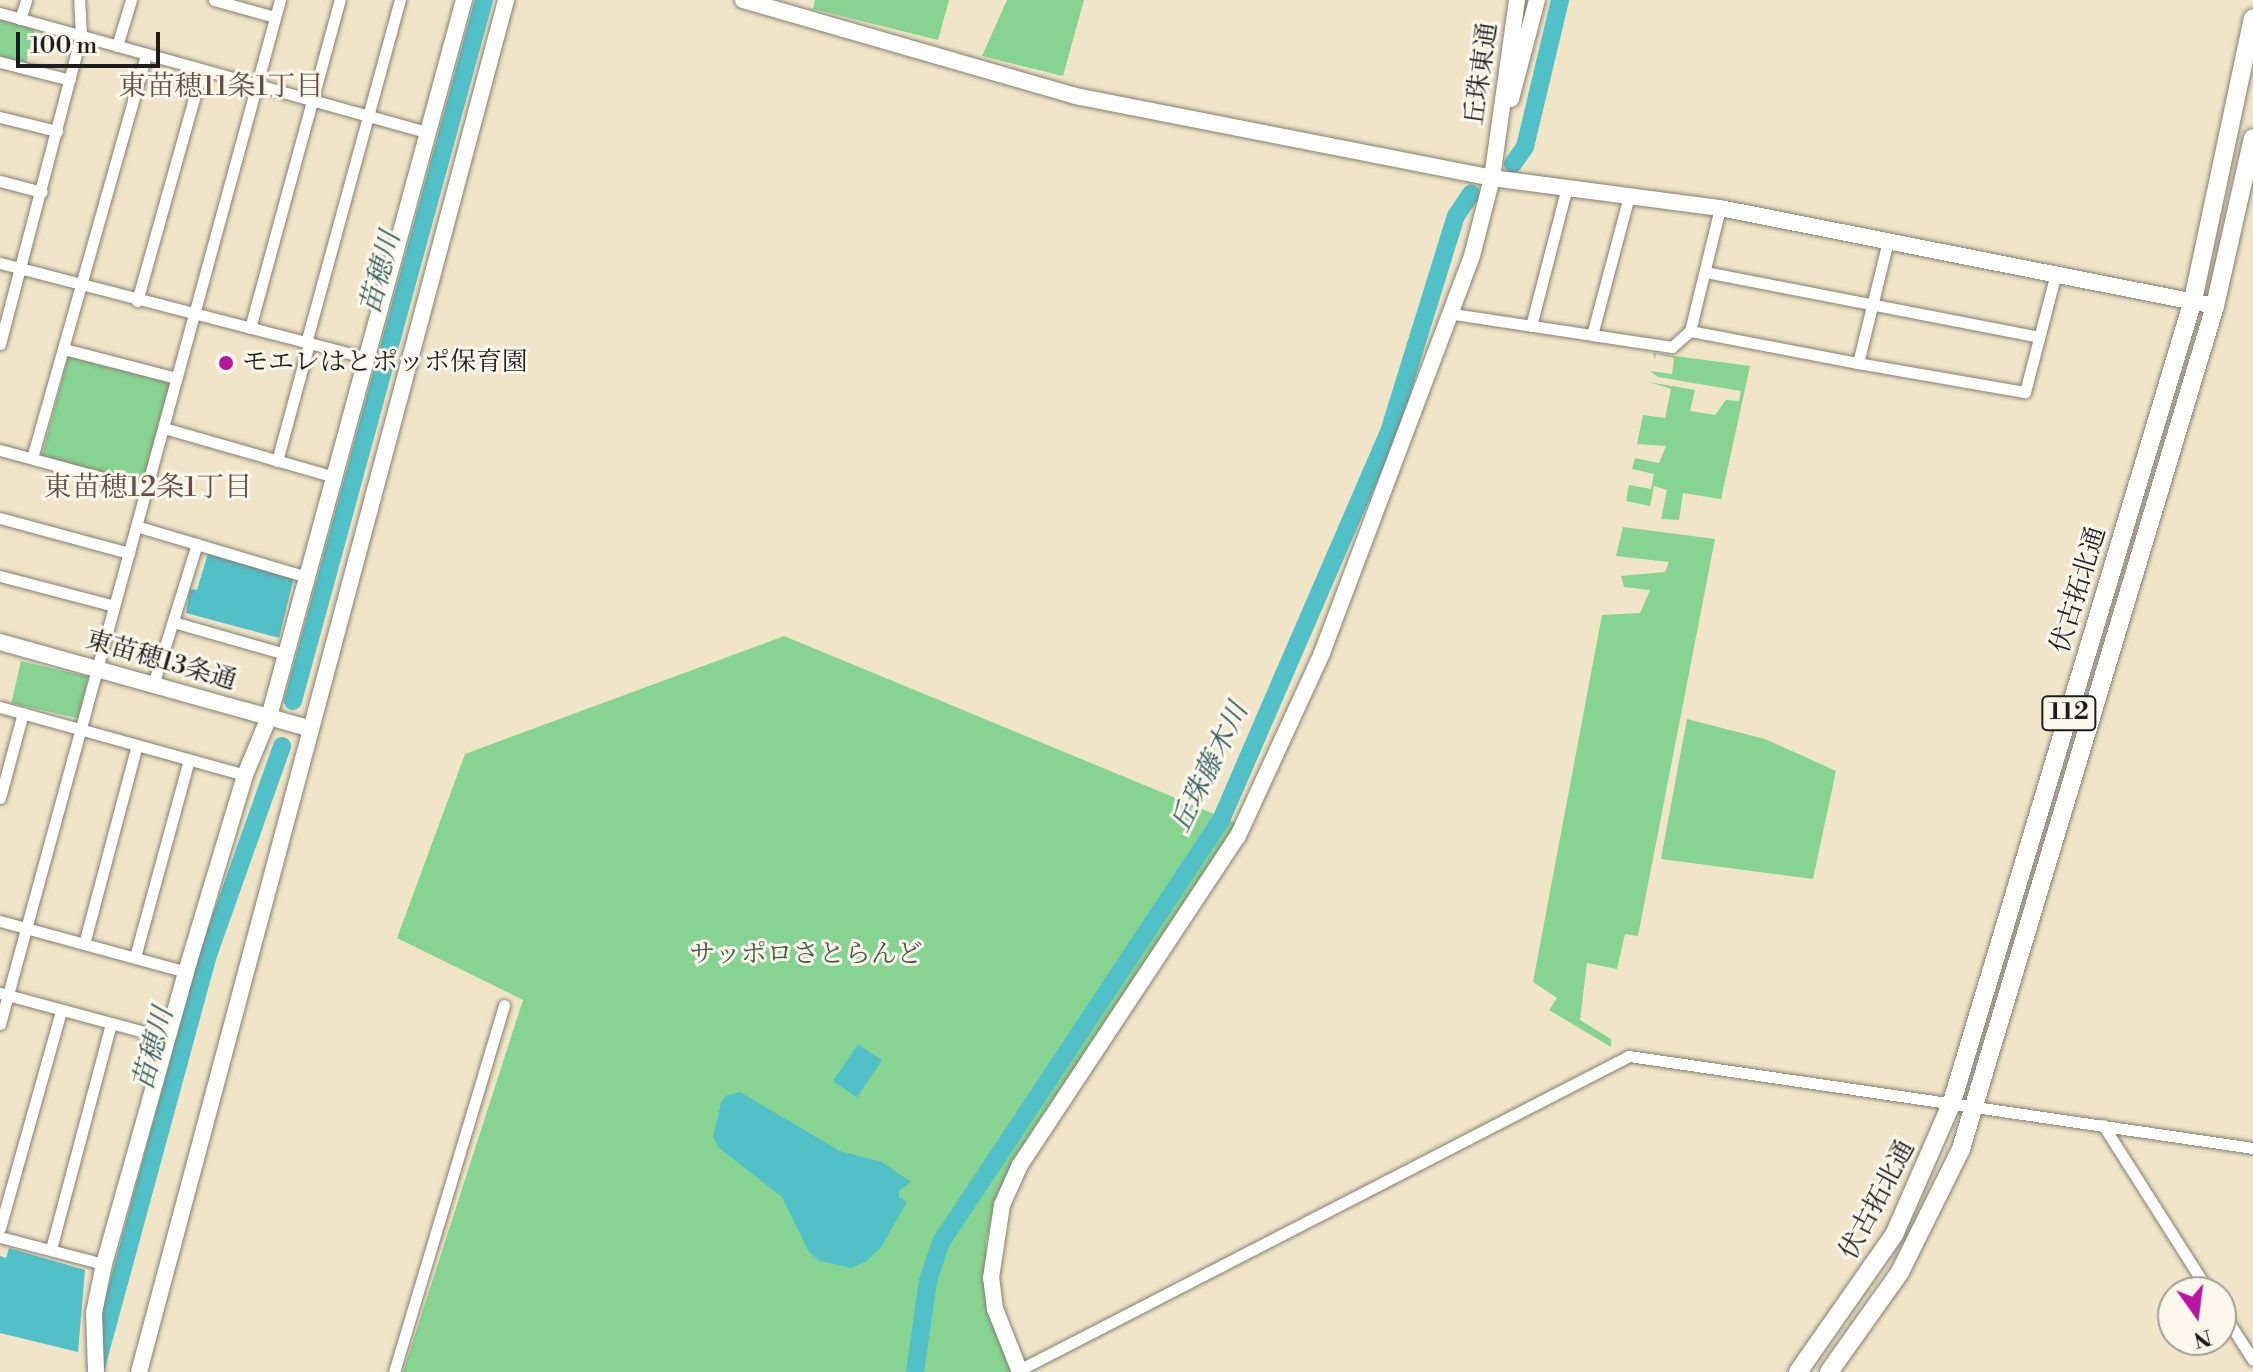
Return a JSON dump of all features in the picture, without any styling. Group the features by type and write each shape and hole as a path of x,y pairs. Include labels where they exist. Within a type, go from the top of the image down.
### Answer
{"main road":[{"name":"伏古拓北通","path":"1798,1372 1894,1235 1952,1102 2193,300 2253,18"},
{"name":"伏古拓北通","path":"1829,1372 1924,1231 1975,1106 2215,306 2253,138"}],"street":[{"path":"20,19 26,0"},
{"path":"0,344 81,35 79,0"},
{"path":"117,46 131,0"},
{"path":"214,0 275,17"},
{"path":"0,1024 4,994 26,928 82,729 280,0"},
{"path":"250,328 340,0"},
{"path":"277,461 400,0"},
{"path":"96,1372 94,1313 104,1264 245,775 269,717 282,653 464,0"},
{"path":"139,1372 308,728 506,0"},
{"path":"743,0 1075,96 1566,191 1720,208 2215,306"},
{"name":"丘珠東通","path":"1497,146 1517,0"},
{"name":"丘珠東通","path":"1497,146 1537,0"},
{"path":"0,13 425,132"},
{"path":"32,458 146,54"},
{"path":"0,62 70,80"},
{"path":"137,301 202,70"},
{"path":"0,117 57,131"},
{"path":"1497,146 1492,178 1453,314 1322,653 1257,800 1009,1187 996,1222 991,1278 995,1309 1020,1371 1617,1059 1629,1056 2253,1148"},
{"path":"0,181 42,192"},
{"path":"1531,326 1566,191"},
{"path":"1592,335 1629,196"},
{"path":"1453,314 1672,347 1690,331 1720,208"},
{"path":"1858,363 1888,241"},
{"path":"0,263 82,287 363,357"},
{"path":"1705,272 2039,337"},
{"path":"1690,331 2025,392 2056,273"},
{"path":"64,349 176,378"},
{"path":"164,428 331,476"},
{"path":"0,450 147,490"},
{"path":"0,518 129,553"},
{"path":"136,526 304,576"},
{"path":"153,685 197,544"},
{"path":"0,576 114,606"},
{"path":"173,622 282,653"},
{"name":"東苗穂13条通","path":"0,642 308,728"},
{"path":"0,707 245,775"},
{"path":"0,798 23,713"},
{"path":"84,944 137,745"},
{"path":"135,957 189,759"},
{"path":"0,921 186,972"},
{"path":"4,994 167,1038"},
{"path":"394,1372 504,1005"},
{"path":"0,1228 61,1011"},
{"path":"51,1249 111,1024"},
{"path":"2103,1125 2199,1276"},
{"path":"0,1237 104,1264"},
{"path":"2237,1335 2253,1360"}],"green space":[{"path":"815,0 949,0 938,40 813,9"},
{"path":"1007,0 1084,0 1063,76 982,56"},
{"path":"0,19 35,28 26,63 0,56"},
{"path":"1653,353 1750,366 1721,499 1683,493 1679,520 1661,519 1667,490 1654,486 1650,506 1626,501 1629,485 1651,489 1654,474 1632,469 1635,458 1659,463 1666,446 1637,444 1643,415 1665,418 1671,389 1649,382 1695,390 1690,411 1715,415 1726,400 1739,401 1741,391 1658,377 1650,371 1672,374 1674,358 1656,354 1655,360"},
{"path":"69,354 173,382 146,484 42,456"},
{"path":"1623,527 1715,539 1638,936 1625,934 1617,969 1587,963 1580,1020 1611,1039 1611,1047 1549,1010 1557,998 1533,982 1602,615 1640,613 1650,590 1624,587 1621,576 1665,572 1669,562 1616,556"},
{"name":"サッポロさとらんど","path":"784,636 1236,823 993,1213 986,1242 989,1308 1013,1372 403,1372 523,1000 397,938 465,754"},
{"path":"21,661 88,677 79,718 11,703"},
{"path":"1687,719 1765,739 1836,771 1813,879 1661,859"}],"water":[{"path":"208,553 294,577 279,638 186,613 190,589 197,590"},
{"path":"858,1044 882,1060 857,1098 833,1081"},
{"path":"740,1092 840,1151 882,1162 911,1182 899,1191 899,1197 907,1202 881,1247 867,1261 851,1268 820,1261 809,1252 782,1197 719,1148 713,1137 721,1103 727,1095"},
{"path":"9,1248 85,1270 78,1352 0,1333 0,1256 6,1258"}],"waterway":[{"name":"苗穂川","path":"293,701 484,0"},
{"name":"丘珠藤木川","path":"1513,164 1525,147 1560,0"},
{"name":"丘珠藤木川","path":"915,1372 928,1281 941,1242 1221,820 1389,432 1456,216 1471,194"},
{"name":"苗穂川","path":"96,1367 207,958 282,746"}],"place":[{"name":"モエレはとポッポ保育園","path":"226,363"}],"district":[{"name":"東苗穂11条1丁目","path":"221,87"},
{"name":"東苗穂12条1丁目","path":"148,488"}]}
